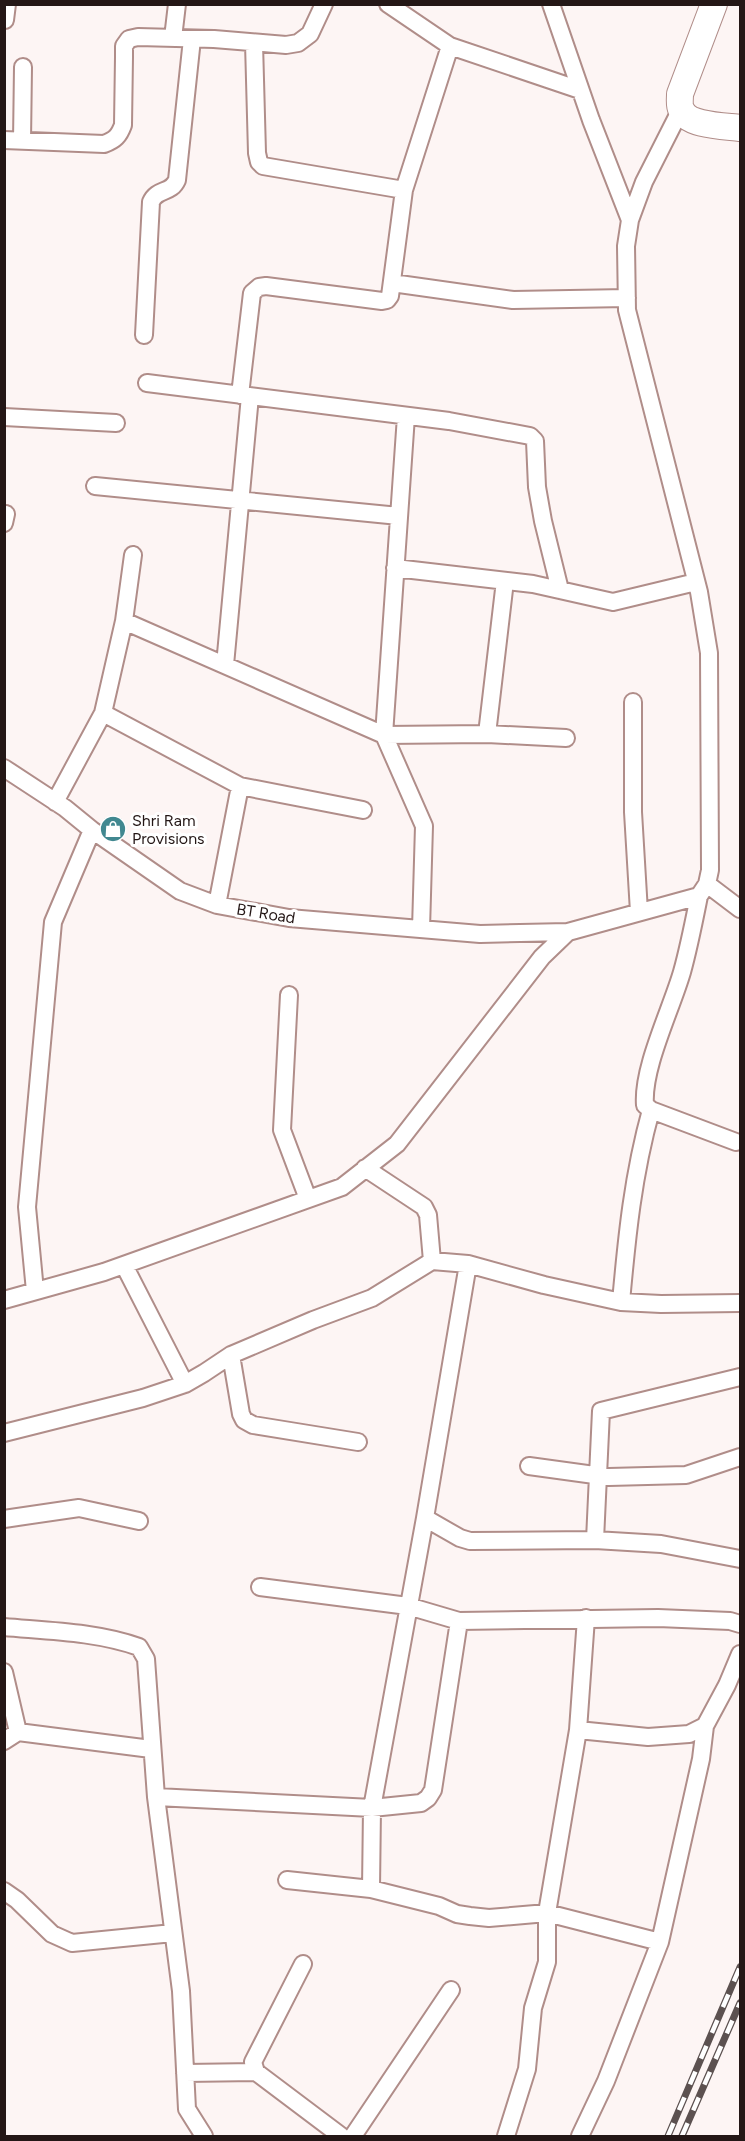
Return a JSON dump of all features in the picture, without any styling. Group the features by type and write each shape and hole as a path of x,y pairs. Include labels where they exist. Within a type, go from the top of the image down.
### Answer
{"main road":[{"path":"714,4 680,94 681,109 686,116 697,122 741,128"}],"street":[{"path":"172,38 177,4"},
{"path":"4,140 104,144 113,141 120,134 123,125 124,46 129,39 172,38 286,45 298,43 310,34 324,4"},
{"path":"388,4 450,46 580,90"},
{"path":"550,4 630,220"},
{"path":"144,336 151,202 154,195 169,191 174,187 177,180 192,39"},
{"path":"254,42 257,153 259,162 263,166 404,190"},
{"path":"225,665 241,501 252,292 259,287 266,286 387,300 390,296 404,190 450,46"},
{"path":"22,141 23,67"},
{"path":"681,109 644,182 630,220 626,246 627,310 696,582 708,652 710,870 682,971 648,1072 644,1092 645,1105 651,1110 736,1142"},
{"path":"392,283 513,300 627,298"},
{"path":"147,383 406,416 526,434 534,438 543,521 560,590"},
{"path":"406,416 384,735 424,826 421,929"},
{"path":"4,417 116,423"},
{"path":"95,486 399,516"},
{"path":"55,802 103,713 124,621 133,555"},
{"path":"395,568 505,581 612,602 696,582"},
{"path":"487,734 505,581"},
{"path":"124,621 384,735 487,734 566,738"},
{"path":"633,702 633,812 639,912"},
{"path":"103,713 240,786 363,810"},
{"name":"BT Road","path":"4,768 180,891 217,905 289,918 480,934 568,932"},
{"path":"217,905 240,786"},
{"path":"35,1291 27,1207 53,922 92,830"},
{"path":"4,1300 124,1265 342,1186 397,1144 542,957 568,932 639,912 703,890 741,909"},
{"path":"289,994 282,1130 308,1198"},
{"path":"621,1302 630,1206 640,1150 651,1110"},
{"path":"365,1168 424,1207 428,1215 432,1261"},
{"path":"4,1433 142,1398 185,1384 231,1356 313,1320 372,1298 432,1261 468,1264 544,1285 621,1302 741,1303"},
{"path":"371,1889 372,1808 468,1264"},
{"path":"124,1265 185,1384"},
{"path":"231,1356 244,1420 253,1425 358,1442"},
{"path":"595,1540 601,1411 741,1377"},
{"path":"529,1466 599,1476 686,1475 741,1457"},
{"path":"4,1520 79,1508 139,1521"},
{"path":"425,1518 460,1538 470,1541 595,1540 661,1544 741,1559"},
{"path":"260,1587 408,1606 459,1621 658,1618 741,1624"},
{"path":"506,2136 527,2069 533,2008 547,1962 547,1913 578,1730 586,1618"},
{"path":"156,1797 372,1808 421,1803 433,1790 459,1621"},
{"path":"4,1627 77,1634 139,1647 146,1659 156,1797 181,1991 187,2109 204,2136"},
{"path":"580,2136 606,2081 660,1942 701,1759 705,1726 741,1654"},
{"path":"4,1672 11,1736 152,1749"},
{"path":"578,1730 648,1737 688,1734 705,1726"},
{"path":"287,1880 371,1889 470,1916 489,1918 547,1913 660,1942"},
{"path":"4,1891 17,1900 52,1934 72,1943 173,1933"},
{"path":"303,1964 253,2062 256,2072 341,2136"},
{"path":"353,2136 451,1990"},
{"path":"185,2073 256,2072"}],"railway":[{"path":"668,2136 740,1967"},
{"path":"682,2136 740,2003"}],"place":[{"name":"Shri Ram Provisions","path":"113,829"}]}
